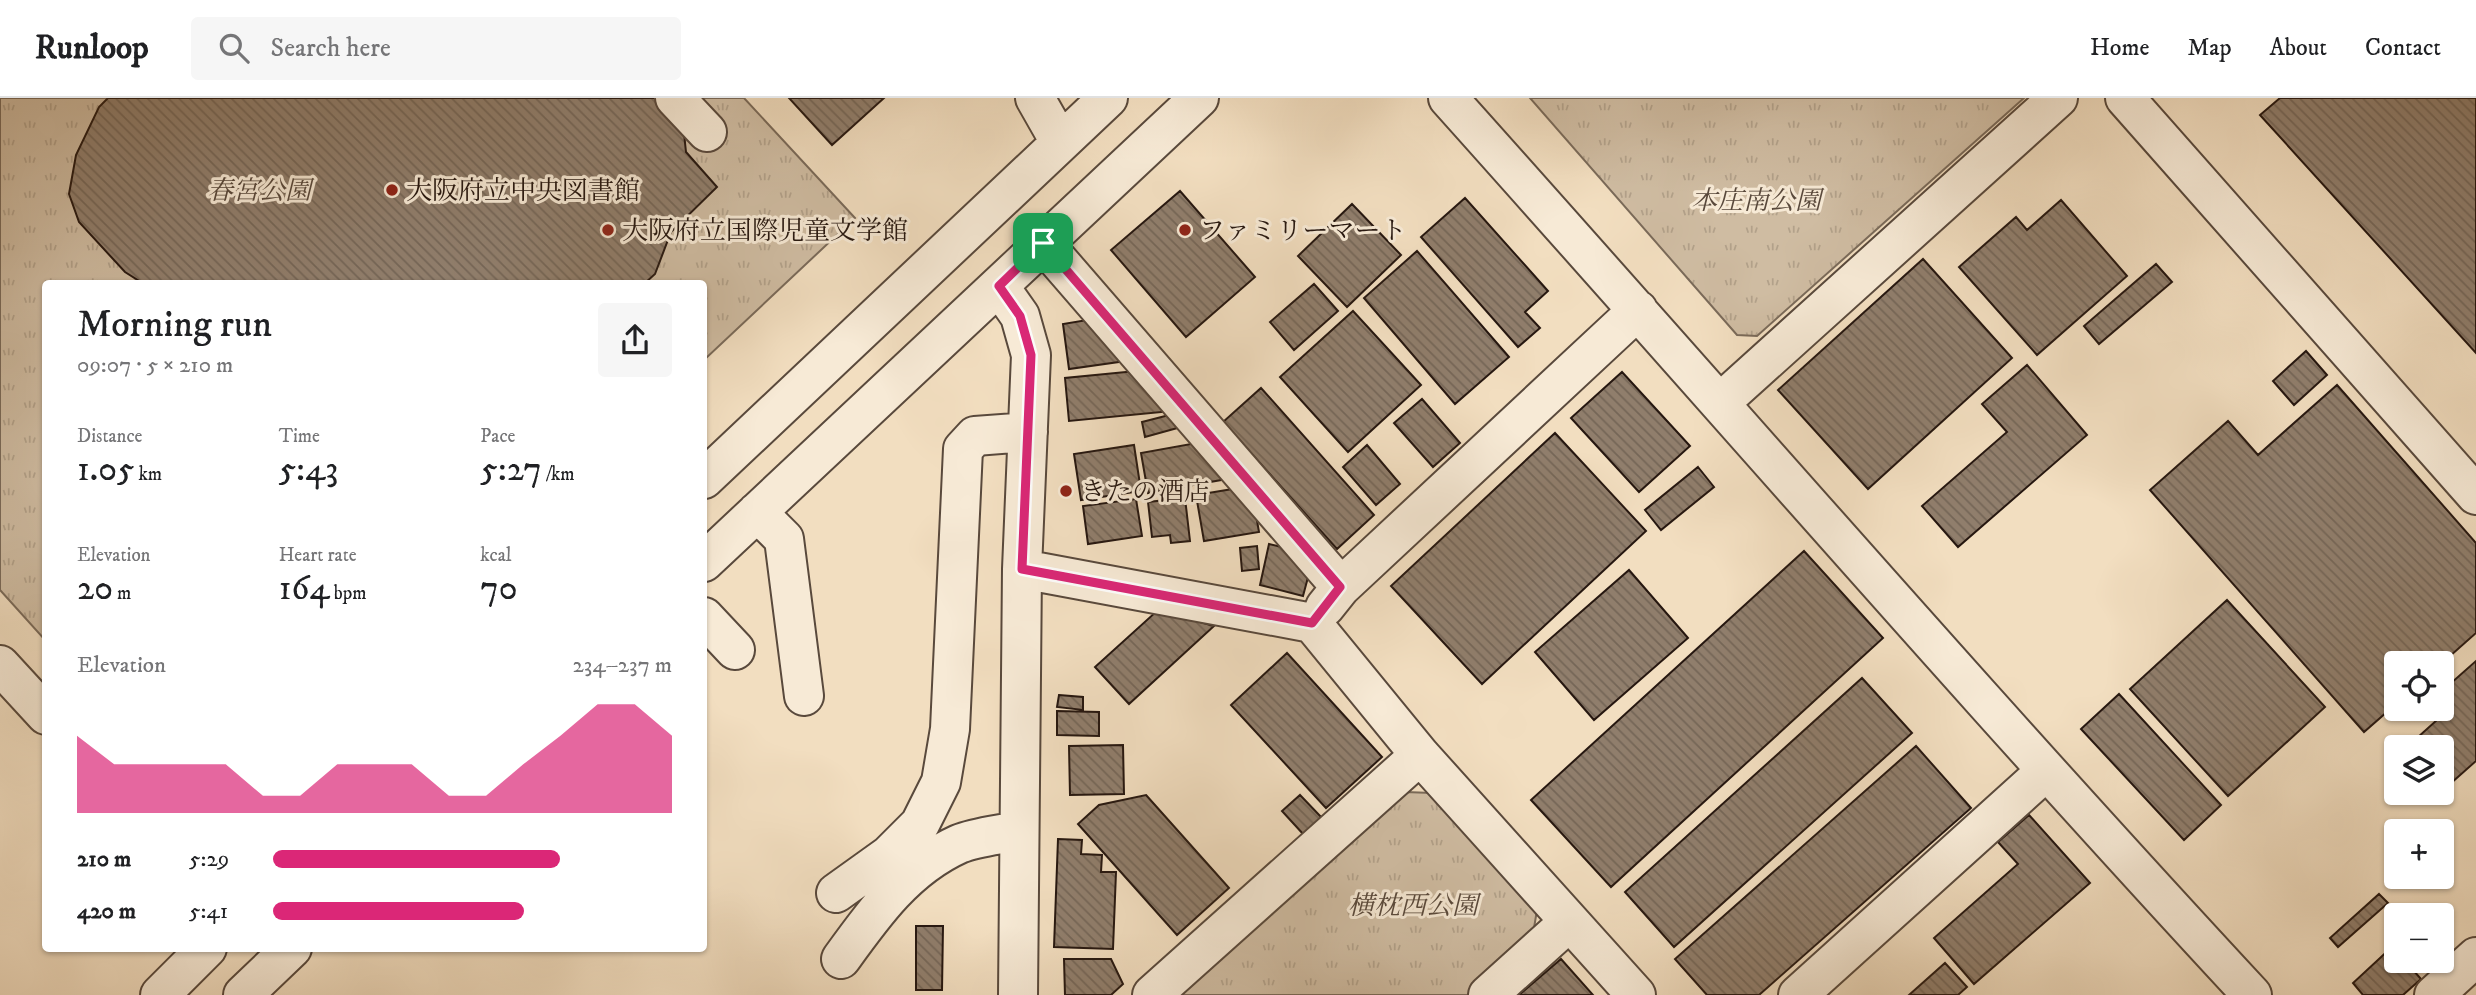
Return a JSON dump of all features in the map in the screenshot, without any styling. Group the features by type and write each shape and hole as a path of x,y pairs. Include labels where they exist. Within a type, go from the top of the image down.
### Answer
{"street":[{"path":"675,98 707,132"},
{"path":"1035,98 1060,142"},
{"path":"707,476 1108,98"},
{"path":"707,559 1199,98"},
{"path":"1448,98 1721,402 2045,772 2252,995"},
{"path":"1721,402 2057,98"},
{"path":"2125,98 2476,495"},
{"path":"1043,243 1340,587"},
{"path":"999,286 1020,316 1031,355 1022,569 1017,831 1018,995"},
{"path":"1312,623 1340,587 1638,310"},
{"path":"836,893 889,855 920,824 941,782 950,730 963,449 975,436 1028,432"},
{"path":"757,512 784,539 804,695"},
{"path":"1022,569 1312,623 1420,755 1636,995"},
{"path":"707,620 734,650"},
{"path":"0,665 42,711"},
{"path":"1152,995 1420,755"},
{"path":"1798,995 2045,772"},
{"path":"841,959 883,900 920,867 961,843 1017,831"},
{"path":"1488,995 1569,922"},
{"path":"160,995 203,952"},
{"path":"243,995 272,955"},
{"path":"2434,995 2476,957"}],"green space":[{"name":"春宮公園","path":"0,98 744,98 855,218 707,357 707,280 42,280 42,637 0,590"},
{"name":"本庄南公園","path":"1530,98 2024,98 1757,336 1737,335"},
{"name":"横枕西公園","path":"1405,792 1432,793 1537,910 1532,940 1470,995 1178,995"}],"building":[{"name":"春宮公園","path":"108,98 660,98 683,124 686,152 717,187 671,232 655,274 648,280 138,280 125,272 79,222 69,194 76,155 99,107"},
{"path":"789,98 884,98 832,145"},
{"path":"2280,98 2476,98 2476,353 2260,115"},
{"path":"1180,191 1255,277 1186,337 1111,250"},
{"path":"1465,198 1548,291 1525,312 1540,328 1518,347 1421,237"},
{"path":"2061,200 2127,276 2037,355 1959,267 2016,217 2027,230"},
{"path":"1352,204 1401,255 1347,307 1298,256"},
{"path":"1417,251 1509,357 1455,404 1364,298"},
{"path":"1923,259 2012,358 1868,489 1778,390"},
{"path":"2156,264 2172,282 2099,344 2084,326"},
{"path":"1314,284 1338,311 1294,350 1270,322"},
{"path":"1353,311 1421,385 1348,452 1280,377"},
{"path":"1093,319 1133,360 1069,369 1063,324"},
{"path":"2306,351 2327,375 2294,405 2273,381"},
{"path":"2027,365 2087,435 1958,547 1922,506 2007,432 1982,404"},
{"path":"1136,371 1172,411 1069,421 1065,378"},
{"path":"1622,372 1690,446 1639,492 1571,418"},
{"path":"2337,385 2476,543 2476,633 2454,652 2384,651 2384,714 2364,732 2150,490 2228,421 2258,455"},
{"path":"1261,388 1374,515 1337,549 1223,422"},
{"path":"1422,399 1460,443 1433,467 1394,423"},
{"path":"1177,413 1181,427 1145,437 1142,422"},
{"path":"1555,433 1646,531 1482,684 1391,586"},
{"path":"1202,442 1227,479 1148,493 1141,453"},
{"path":"1134,445 1141,491 1081,500 1074,454"},
{"path":"1367,445 1400,484 1376,505 1343,467"},
{"path":"1698,467 1714,487 1661,530 1645,510"},
{"path":"1251,486 1259,532 1204,541 1196,495"},
{"path":"1185,498 1190,541 1171,543 1170,535 1152,537 1148,502"},
{"path":"1136,499 1142,536 1088,544 1083,506"},
{"path":"1269,544 1299,551 1311,566 1303,596 1260,585"},
{"path":"1257,546 1259,569 1242,571 1240,548"},
{"path":"1804,551 1883,638 1611,887 1531,800"},
{"path":"1629,570 1688,638 1594,720 1535,652"},
{"path":"2227,600 2325,707 2228,796 2130,689"},
{"path":"1158,610 1214,626 1129,704 1095,667"},
{"path":"1287,653 1382,757 1326,808 1231,705"},
{"path":"2476,661 2476,761 2454,780 2454,735 2420,735 2436,721 2454,721 2454,680"},
{"path":"1862,678 1912,733 1674,947 1625,892"},
{"path":"2119,694 2221,805 2184,840 2081,729"},
{"path":"1059,695 1083,697 1083,710 1057,707"},
{"path":"1057,711 1099,712 1099,736 1057,735"},
{"path":"1123,745 1124,794 1070,795 1069,746"},
{"path":"1916,746 1971,808 1759,995 1707,995 1675,959"},
{"path":"1146,795 1229,888 1177,935 1078,824 1099,805"},
{"path":"1300,795 1322,818 1304,835 1282,811"},
{"path":"2029,815 2090,883 1974,984 1934,938 2018,864 1998,842"},
{"path":"1058,839 1082,840 1081,854 1102,855 1101,872 1116,872 1113,949 1054,947"},
{"path":"2379,894 2388,903 2384,903 2384,907 2338,947 2330,938"},
{"path":"916,926 943,926 942,990 916,990"},
{"path":"2384,954 2384,973 2416,973 2421,979 2403,995 2363,995 2353,983"},
{"path":"1064,959 1111,959 1123,984 1111,995 1065,995"},
{"path":"1561,959 1593,995 1519,995"},
{"path":"1945,963 1967,987 1958,995 1909,995"}],"place":[{"name":"大阪府立中央図書館","path":"392,190"},
{"name":"大阪府立国際児童文学館","path":"608,230"},
{"name":"ファミリーマート","path":"1185,230"},
{"name":"きたの酒店","path":"1066,491"}],"route":[{"path":"1043,243 1340,587 1312,623 1022,569 1031,355 1020,316 999,286 1043,243"}]}
